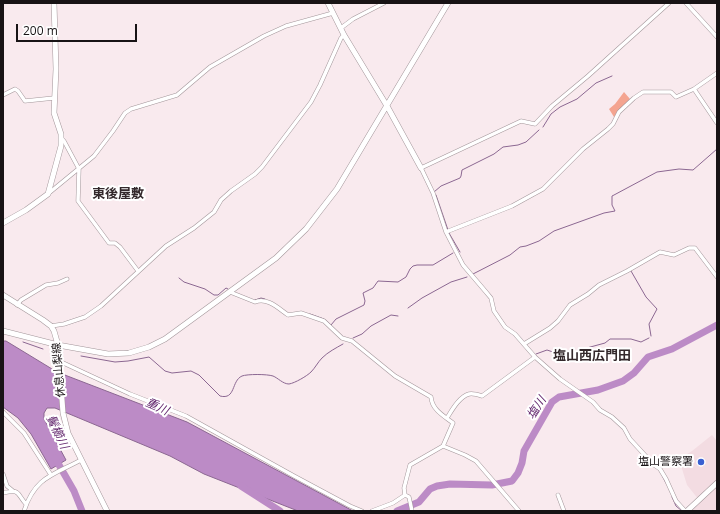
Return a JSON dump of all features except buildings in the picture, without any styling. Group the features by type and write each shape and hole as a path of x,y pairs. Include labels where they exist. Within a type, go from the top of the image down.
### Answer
{"street":[{"path":"48,194 61,146 61,138 55,118 54,98 56,69 54,3"},
{"path":"328,3 344,35 387,106 421,168 463,265 486,292 490,298 494,311 505,327 514,334 536,357 624,428 630,439 654,465 660,469 676,501 686,511 717,483"},
{"path":"341,28 353,19 384,3"},
{"path":"3,331 58,345 108,354 123,354 141,350 165,339 230,292 285,250 316,217 337,189 448,3"},
{"path":"421,168 521,121 535,124 552,106 588,76 669,3"},
{"path":"686,3 717,37"},
{"path":"3,223 26,210 48,194 94,156 125,113 131,109 177,95 210,68 264,36 286,26 332,13"},
{"path":"3,295 51,326 64,324 85,317 101,306 166,246 194,228 214,212 222,200 231,191 262,168 311,102 341,38 344,35"},
{"path":"448,232 512,206 543,189 583,149 613,124 619,112 643,92 671,92 676,97 694,89 717,73"},
{"path":"3,95 15,89 25,101 54,98"},
{"path":"694,89 717,123"},
{"path":"61,138 79,169 78,201 109,243 114,243 120,247 138,271"},
{"path":"524,344 550,328 558,321 570,305 588,294 598,285 627,271 660,252 674,255 689,248 695,248 717,277"},
{"path":"16,304 46,285 58,283 67,279"},
{"path":"230,292 255,302 264,300 288,315 300,313 324,321 342,338 352,341 395,376 431,397 431,403 438,412 453,422 443,446 410,465 404,488 412,510"},
{"name":"休息山梨線","path":"51,326 56,336 58,345 63,413 68,433 107,511"},
{"path":"447,418 455,405 463,398 470,394 482,396 536,357"},
{"path":"59,362 130,394 186,416 294,476 362,511"},
{"path":"3,412 24,433 51,475"},
{"path":"443,446 476,461 519,511"},
{"path":"24,511 26,504 35,489 43,480 81,460"},
{"path":"3,474 7,486 20,494 26,504"},
{"path":"3,493 13,491"},
{"path":"558,495 563,510"},
{"path":"372,511 379,510 407,496"}],"shaded area":[{"path":"624,92 630,99 614,117 609,109"},
{"path":"3,341 6,341 57,372 187,422 353,511 298,511 204,474 170,456 55,408 47,408 44,413 44,419 66,460 51,469 31,434 18,418 3,407"},
{"path":"712,435 717,441 717,510 687,511 699,500 687,485 679,459"}],"waterway":[{"path":"543,127 551,114 560,107 577,99 596,83 612,76"},
{"path":"434,192 441,186 460,178 462,170 494,154 503,147 518,145 526,142 539,130"},
{"path":"473,274 510,255 520,247 539,241 554,231 604,213 615,211 612,205 612,196 657,172 679,169 693,170 717,149"},
{"path":"436,195 448,230"},
{"path":"449,233 460,252"},
{"path":"310,314 324,319 331,325 336,319 364,305 365,301 363,293 373,288 378,281 398,282 406,277 413,266 433,265 453,253"},
{"path":"631,271 646,297 657,309 649,324 651,336"},
{"path":"408,308 422,298 451,282 467,277"},
{"path":"179,278 184,282 205,289 214,295 218,295 226,288 228,289"},
{"path":"255,300 261,298 265,299"},
{"path":"353,338 362,334 371,326 391,315 398,316"},
{"name":"塩川","path":"397,511 419,502 430,489 437,486 450,484 492,485 512,481 518,473 522,463 524,451 552,402 559,397 598,390 623,381 634,373 648,357 672,349 717,325"},
{"path":"536,354 547,350 562,355 572,355 583,349 605,343 610,339 631,339 641,342 649,338"},
{"path":"23,342 43,349"},
{"path":"81,356 115,362 149,357 165,371 172,373 191,371 199,375 220,396 225,396 231,393 239,378 245,375 270,375 287,384 301,379 309,374 324,356 343,344"},
{"name":"鬢櫛川","path":"55,458 74,491 82,511"},
{"path":"663,477 666,483"},
{"name":"重川","path":"241,486 280,511"},
{"path":"672,497 676,506 682,511"}],"place":[{"name":"塩山警察署","path":"701,462"}],"district":[{"name":"東後屋敷","path":"118,194"},
{"name":"塩山西広門田","path":"592,356"}]}
